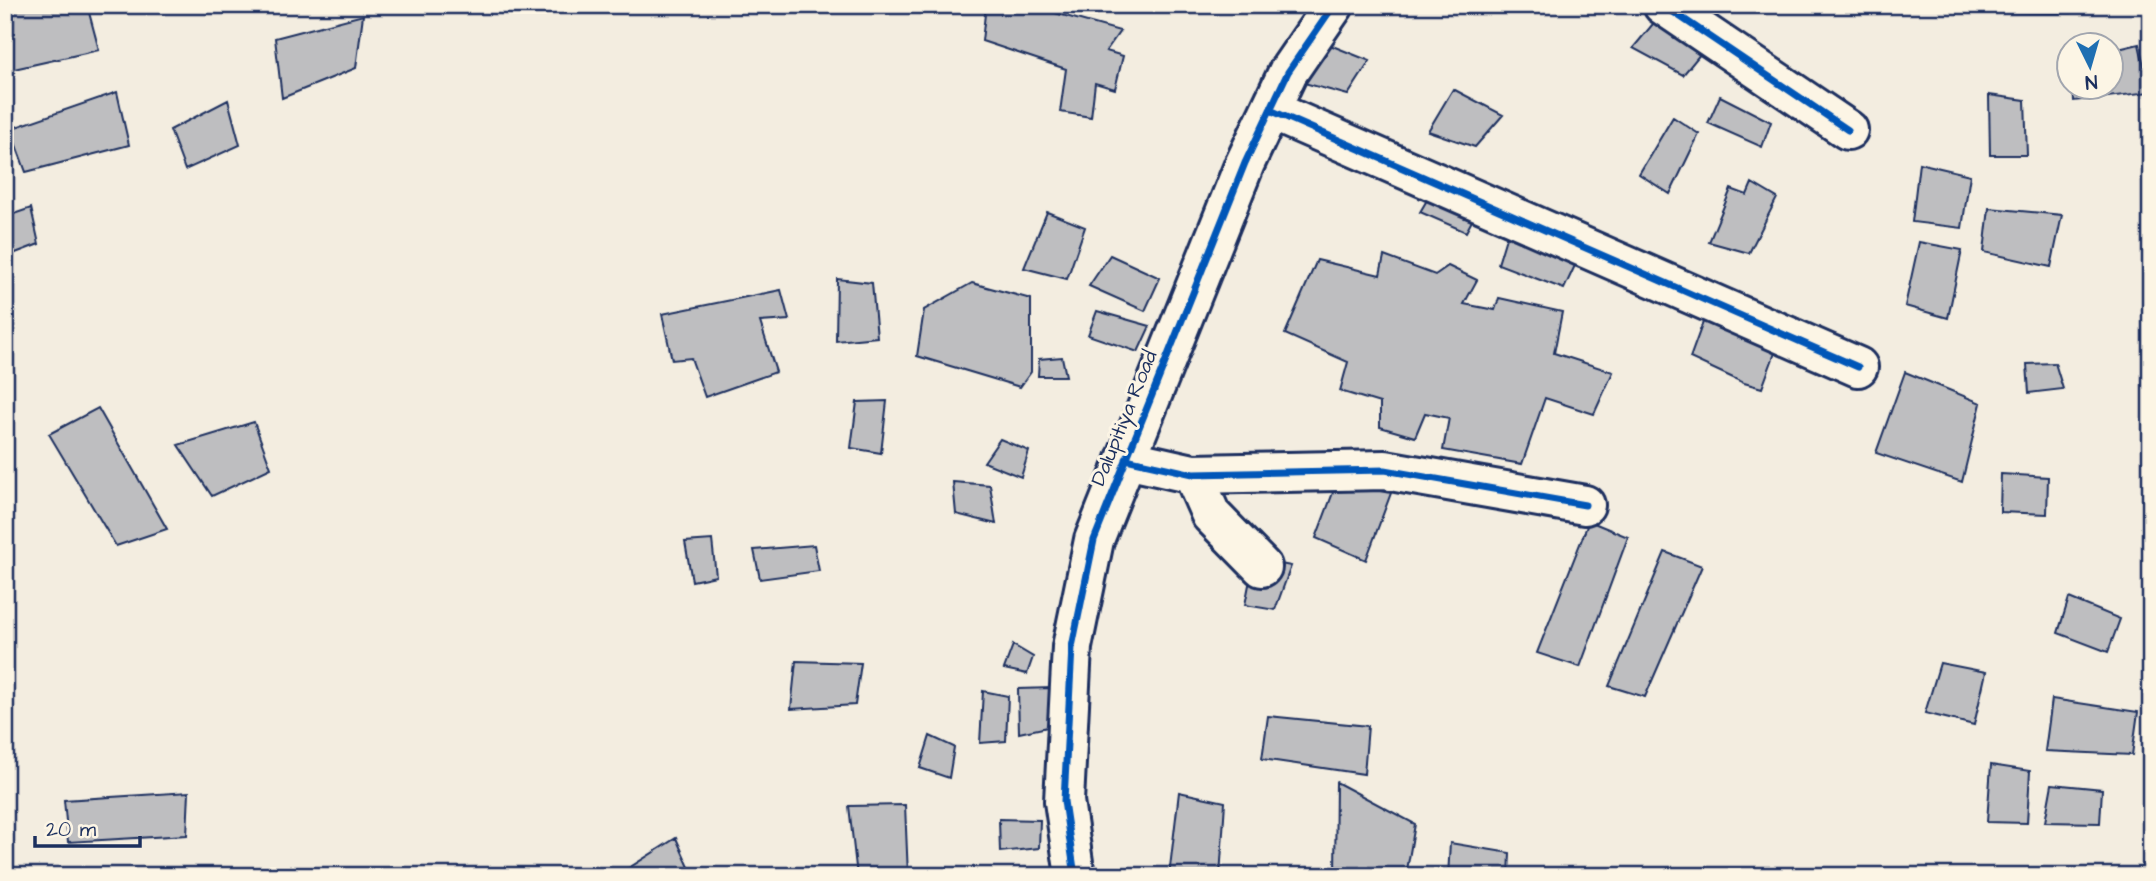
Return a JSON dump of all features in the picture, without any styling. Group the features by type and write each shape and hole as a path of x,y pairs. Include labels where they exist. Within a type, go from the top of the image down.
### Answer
{"street":[{"name":"Dalupitiya Road","path":"1075,876 1064,801 1072,647 1094,540 1245,163 1289,72 1334,5"},
{"path":"1663,5 1848,130"},
{"path":"1270,110 1858,367"},
{"path":"1126,459 1193,474 1385,470 1585,505"},
{"path":"1193,474 1211,515 1262,567"}],"building":[{"path":"5,5 87,5 99,50 5,71"},
{"path":"986,5 1026,5 1120,31 1106,51 1123,56 1115,89 1095,83 1091,117 1060,112 1066,69 982,41"},
{"path":"1992,5 2070,5 2071,13 1992,12"},
{"path":"363,15 356,68 282,98 275,38"},
{"path":"1657,19 1706,47 1683,75 1633,48"},
{"path":"2139,44 2150,92 2124,95 2124,48"},
{"path":"1330,45 1370,61 1348,95 1304,83"},
{"path":"1453,89 1503,115 1475,147 1428,131"},
{"path":"117,92 129,145 26,172 10,129"},
{"path":"1989,95 2025,100 2027,155 1990,155"},
{"path":"1720,96 1771,122 1762,147 1708,123"},
{"path":"228,100 240,145 185,170 170,130"},
{"path":"1673,117 1699,134 1670,194 1639,174"},
{"path":"1919,163 1970,175 1962,228 1912,222"},
{"path":"1752,183 1777,198 1749,253 1709,242 1731,189 1747,195"},
{"path":"1427,200 1474,217 1466,232 1420,212"},
{"path":"31,208 39,244 5,257 5,217"},
{"path":"1989,208 2062,215 2051,267 1984,252"},
{"path":"1047,212 1085,227 1067,279 1024,268"},
{"path":"1508,231 1578,259 1564,289 1498,264"},
{"path":"1919,242 1962,250 1948,318 1905,306"},
{"path":"1110,255 1160,278 1145,311 1089,286"},
{"path":"1384,256 1435,275 1448,266 1477,280 1464,304 1495,310 1499,298 1562,312 1554,353 1613,372 1594,414 1545,398 1522,464 1443,450 1449,418 1425,413 1415,437 1380,427 1380,403 1340,391 1348,362 1285,334 1317,260 1380,275"},
{"path":"837,279 872,283 877,337 836,341"},
{"path":"972,283 1031,299 1031,372 1020,387 917,356 924,310"},
{"path":"781,290 789,320 760,322 776,372 705,397 691,358 672,360 662,314"},
{"path":"1097,311 1150,326 1138,352 1088,335"},
{"path":"1706,314 1776,350 1762,388 1744,383 1690,358"},
{"path":"1062,357 1066,376 1038,376 1039,359"},
{"path":"2055,363 2063,389 2029,393 2027,364"},
{"path":"1905,372 1981,403 1962,482 1876,453"},
{"path":"887,401 881,453 851,448 857,402"},
{"path":"98,408 167,529 116,546 49,434"},
{"path":"254,422 271,468 212,496 178,445"},
{"path":"1000,439 1029,451 1021,477 984,462"},
{"path":"2001,474 2048,477 2047,514 2000,512"},
{"path":"953,482 990,485 996,524 956,514"},
{"path":"1337,482 1391,493 1366,560 1316,538"},
{"path":"1589,521 1628,537 1580,667 1537,653"},
{"path":"712,540 716,576 692,581 685,542"},
{"path":"814,545 819,571 760,579 754,550"},
{"path":"1665,552 1702,566 1645,697 1609,686"},
{"path":"1254,559 1291,566 1275,610 1245,605"},
{"path":"2069,598 2120,619 2108,652 2058,633"},
{"path":"1013,645 1033,657 1027,674 1004,669"},
{"path":"796,661 861,663 855,705 791,709"},
{"path":"1940,663 1986,672 1974,725 1925,713"},
{"path":"1052,688 1048,727 1019,733 1018,689"},
{"path":"983,691 1008,696 1006,741 980,743"},
{"path":"2052,699 2138,712 2132,755 2045,751"},
{"path":"1268,716 1368,726 1364,774 1262,759"},
{"path":"930,736 954,747 949,778 920,768"},
{"path":"1991,765 2030,771 2027,823 1987,822"},
{"path":"1336,782 1415,824 1406,876 1335,876"},
{"path":"2052,784 2102,789 2100,823 2045,822"},
{"path":"189,792 187,835 68,842 64,800"},
{"path":"1179,792 1225,802 1220,876 1169,876"},
{"path":"905,805 908,876 857,876 849,806"},
{"path":"999,819 1040,820 1039,848 1000,852"},
{"path":"676,838 693,876 632,876 629,868"},
{"path":"1450,843 1510,853 1509,876 1448,876"}],"cycle path":[{"path":"1075,876 1064,801 1072,647 1094,540 1245,163 1288,72 1334,5"},
{"path":"1663,5 1848,130"},
{"path":"1270,110 1858,367"},
{"path":"1126,459 1193,474 1385,470 1585,505"}]}
